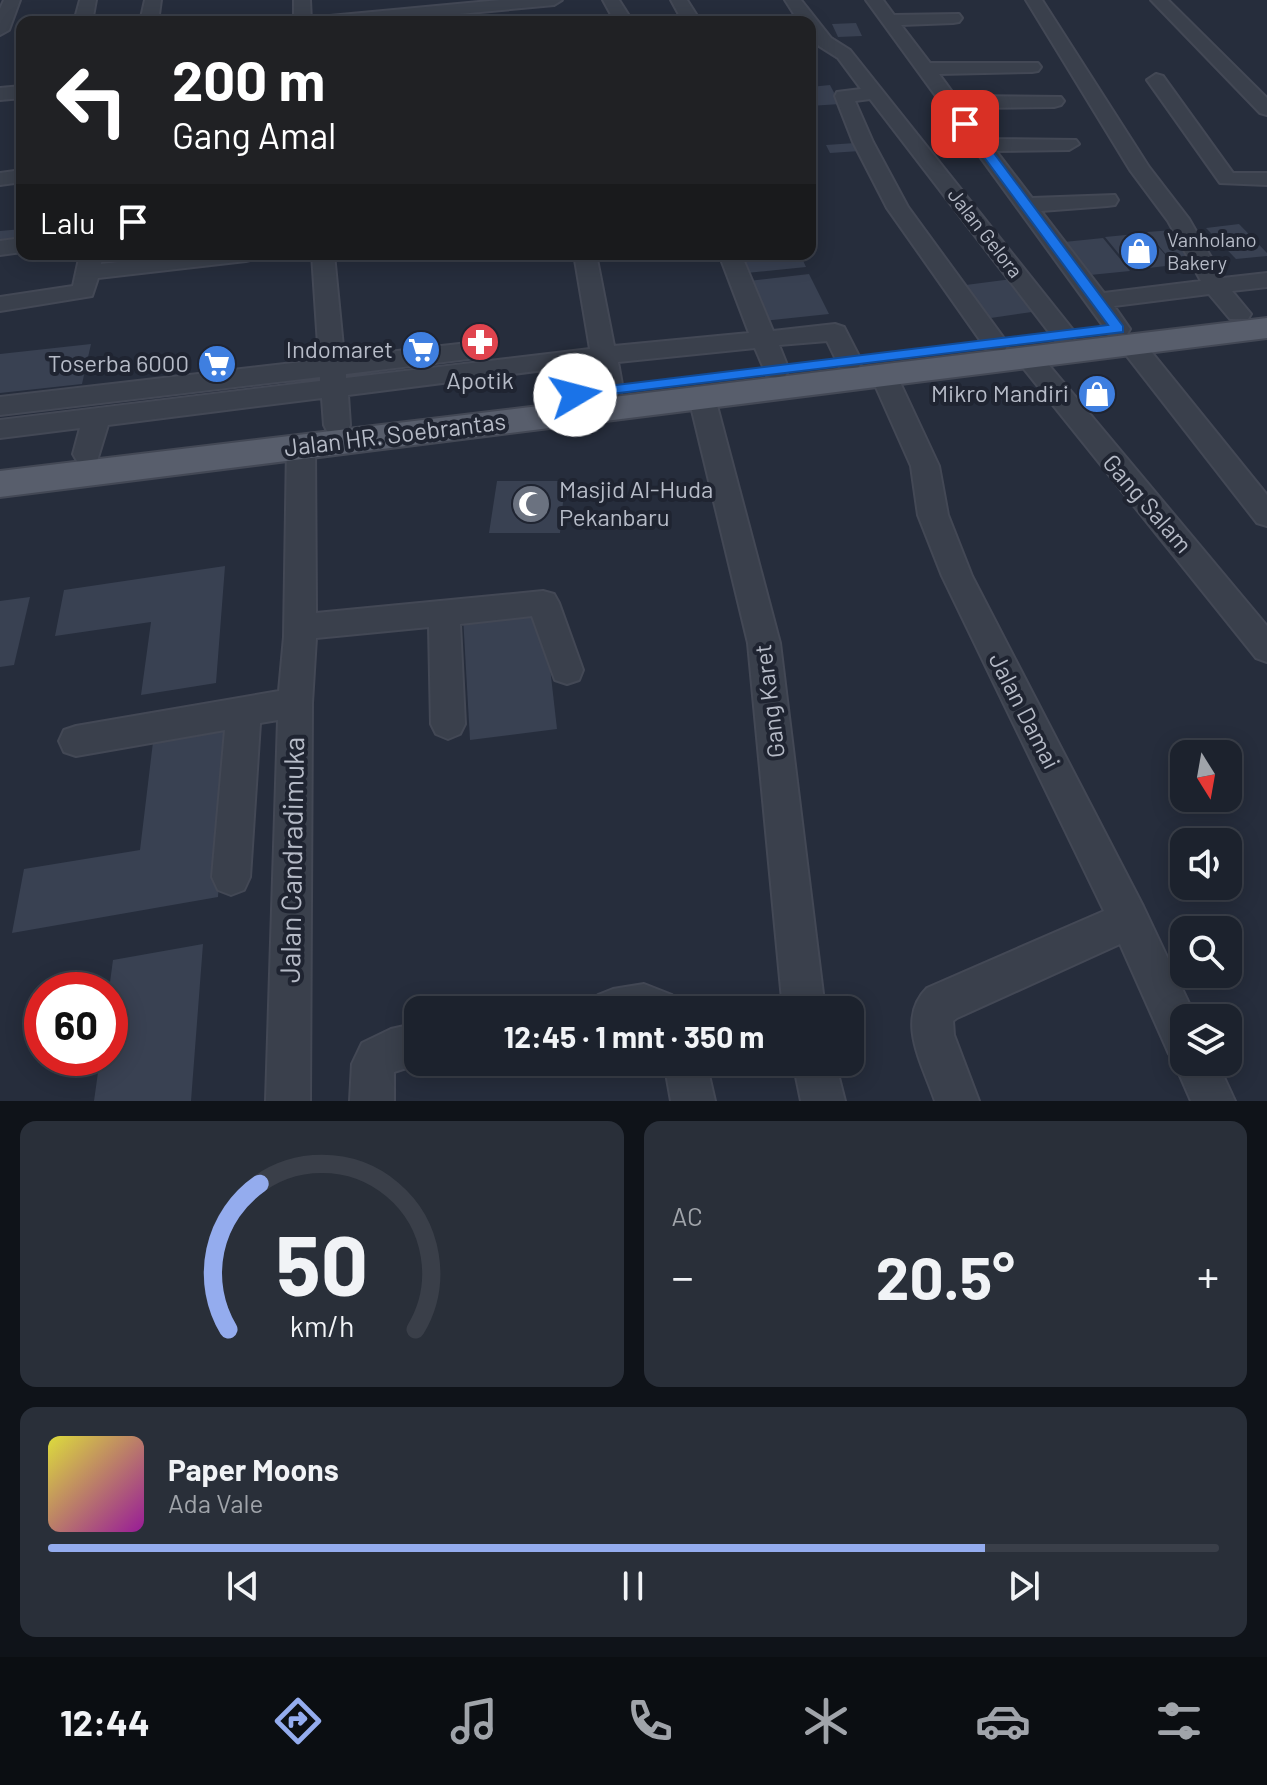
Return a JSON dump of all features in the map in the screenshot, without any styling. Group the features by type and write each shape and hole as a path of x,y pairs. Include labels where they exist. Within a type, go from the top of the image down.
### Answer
{"main road":[{"name":"Jalan HR. Soebrantas","path":"0,484 1029,358 1125,337 1258,318"},
{"name":"Jalan HR. Soebrantas","path":"0,465 575,395 770,356 849,362 1064,335 1125,337"}],"street":[{"path":"375,16 482,3 554,0"},
{"path":"874,0 1097,301 1267,515"},
{"path":"1034,0 1140,170 1178,219 1215,286 1258,318"},
{"path":"1159,0 1267,109"},
{"path":"888,20 953,18"},
{"name":"Jalan Gelora","path":"816,33 844,54 1064,335"},
{"path":"925,69 1032,67"},
{"path":"1156,80 1227,179 1267,179"},
{"path":"876,93 844,96 863,142 898,208 996,344"},
{"path":"950,102 1054,101"},
{"path":"981,145 1069,144"},
{"path":"1026,205 1107,200"},
{"path":"0,304 84,291 90,263 141,260"},
{"path":"323,260 337,425"},
{"path":"586,260 610,390"},
{"path":"0,429 103,409 333,379 602,356 770,356 732,260"},
{"path":"1097,301 1267,280"},
{"name":"Gang Salam","path":"1029,358 1108,459 1214,581 1267,649"},
{"path":"569,359 575,395"},
{"name":"Jalan Damai","path":"884,376 925,466 933,515 957,576 1170,1009"},
{"name":"Gang Karet","path":"702,398 764,643 802,996"},
{"path":"0,406 103,409"},
{"path":"87,454 103,409"},
{"name":"Jalan Candradimuka","path":"288,1101 295,703 306,632 301,447"},
{"path":"306,632 444,611 543,603 567,670"},
{"path":"444,611 448,724"},
{"path":"76,741 295,703"},
{"path":"231,877 244,711"},
{"path":"957,1101 933,1035 932,1013 942,1003 1129,920"},
{"path":"372,1101 371,1067 374,1059 381,1053 404,1047"},
{"path":"688,1076 693,1101"},
{"path":"817,1076 823,1101"},
{"path":"1201,1076 1213,1101"}],"building":[{"path":"856,23 862,36 838,37 832,24"},
{"path":"830,85 840,104 816,106 816,86"},
{"path":"855,143 860,151 830,153 826,145"},
{"path":"1239,224 1267,256 1236,259 1206,228"},
{"path":"16,230 16,242 0,244 0,231"},
{"path":"1173,230 1200,262 1175,265 1147,232"},
{"name":"Vanholano Bakery","path":"1146,233 1174,265 1132,270 1105,237"},
{"path":"1103,238 1130,271 1090,275 1064,242"},
{"path":"739,260 803,260 806,267 746,273"},
{"path":"809,274 829,314 763,321 748,281"},
{"path":"1012,279 1039,311 984,319 958,286"},
{"path":"91,344 82,384 0,393 0,354"},
{"path":"497,481 565,481 560,533 489,533"},
{"path":"225,566 216,683 141,695 151,622 55,636 64,590"},
{"path":"30,597 14,665 0,667 0,601"},
{"path":"543,606 557,729 470,740 463,616"},
{"path":"229,730 218,897 12,933 24,869 140,850 153,742"},
{"path":"203,944 191,1101 94,1101 97,1076 128,1076 128,972 111,972 113,960"}],"place":[{"name":"Vanholano Bakery","path":"1139,251"},
{"name":"Apotik","path":"480,342"},
{"name":"Indomaret","path":"421,350"},
{"name":"Toserba 6000","path":"217,364"},
{"name":"Mikro Mandiri","path":"1097,394"},
{"name":"Masjid Al-Huda Pekanbaru","path":"531,504"}],"route":[{"path":"575,395 1118,329 965,124"}]}
